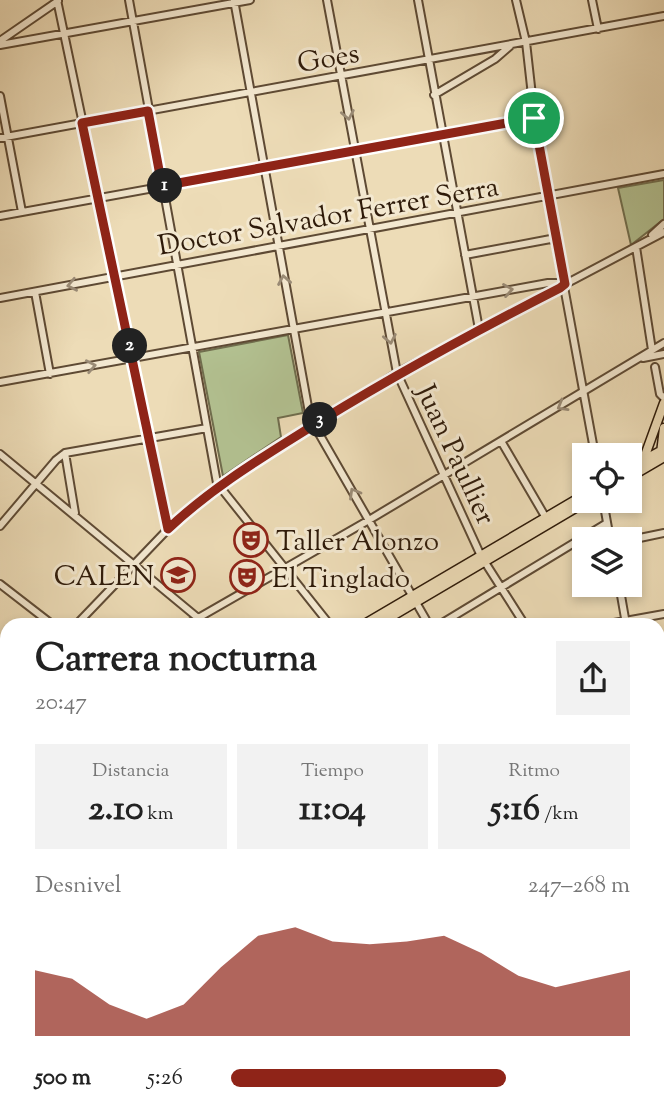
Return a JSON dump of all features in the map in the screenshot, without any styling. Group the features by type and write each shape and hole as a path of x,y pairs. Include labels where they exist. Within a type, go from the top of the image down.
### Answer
{"main road":[{"path":"643,461 664,401"},
{"path":"663,454 664,428"},
{"path":"643,461 663,454"},
{"path":"642,469 663,454"},
{"path":"483,558 572,502"},
{"path":"375,618 572,509"},
{"path":"387,618 414,598"}],"street":[{"path":"0,43 57,0 168,529"},
{"path":"129,0 219,486 324,618"},
{"path":"0,43 65,34 250,0"},
{"name":"Juan Paullier","path":"327,0 397,373 483,558 521,618"},
{"path":"418,0 479,329"},
{"path":"516,0 526,43 534,118 593,443"},
{"path":"592,0 597,29"},
{"path":"235,1 306,399 314,424 425,618"},
{"name":"Goes","path":"4,138 664,16"},
{"path":"434,95 495,59 511,45"},
{"path":"0,96 4,138 22,212"},
{"path":"0,216 534,118"},
{"name":"Doctor Salvador Ferrer Serra","path":"0,298 664,174"},
{"path":"645,242 664,224"},
{"path":"83,618 168,529 219,486 397,373 664,232"},
{"path":"465,255 556,238"},
{"path":"636,247 652,350"},
{"path":"0,382 473,296 548,283 565,284"},
{"path":"35,292 50,374"},
{"path":"0,454 198,618 444,476 664,343"},
{"path":"641,358 664,354"},
{"path":"654,367 664,401"},
{"path":"0,526 55,460 65,453 207,428"},
{"path":"501,441 546,517"},
{"path":"65,453 75,514"},
{"path":"605,513 608,527"},
{"path":"450,618 607,523"},
{"path":"642,538 664,533"},
{"path":"0,584 44,618"},
{"path":"621,597 625,618"}],"green space":[{"path":"664,180 664,219 631,245 618,188"},
{"path":"288,335 303,413 278,418 281,437 223,476 199,352"}],"place":[{"name":"Taller Alonzo","path":"251,540"},
{"name":"CALEN","path":"178,575"},
{"name":"El Tinglado","path":"247,577"}],"route":[{"path":"148,111 162,186 534,118 565,284 397,373 314,424 226,481 168,529 82,123 148,111"}]}
